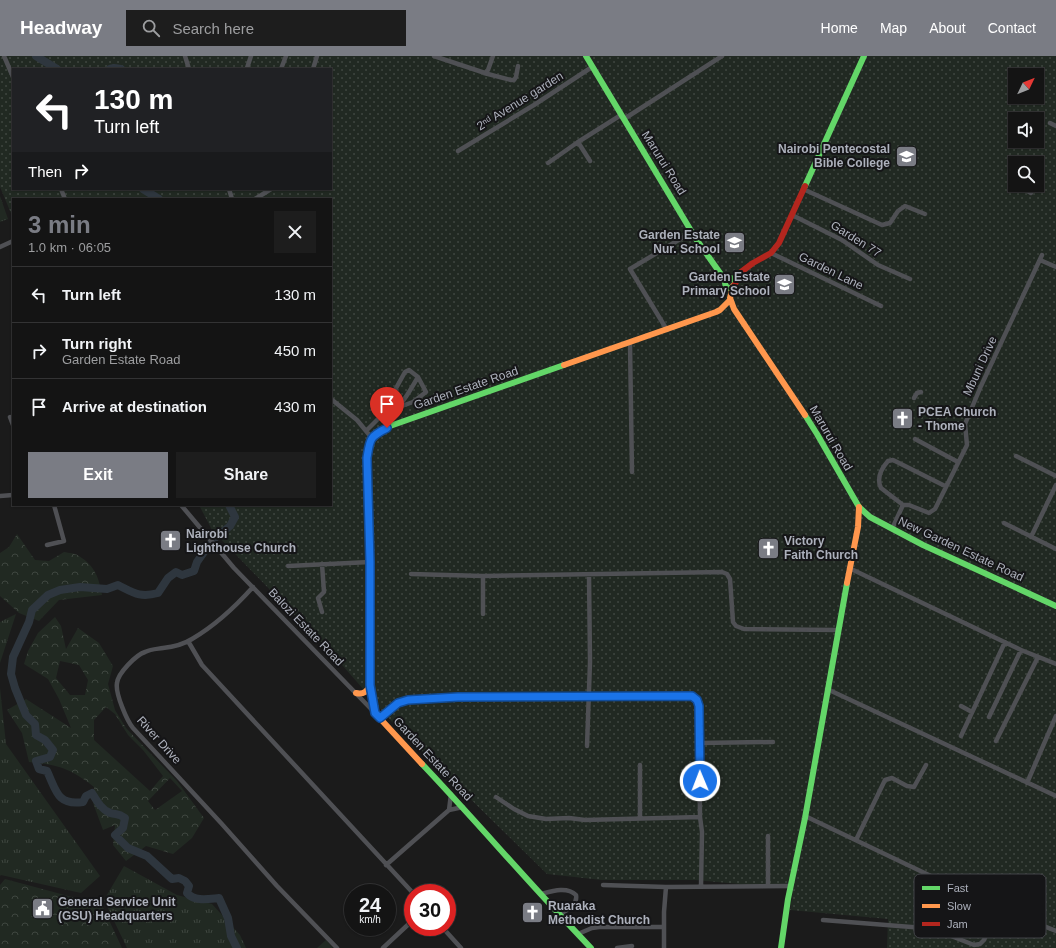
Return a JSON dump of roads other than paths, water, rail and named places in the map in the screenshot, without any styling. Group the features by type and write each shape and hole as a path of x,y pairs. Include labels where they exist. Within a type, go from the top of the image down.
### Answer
{"street":[{"path":"4,56 12,75"},
{"path":"185,56 189,68"},
{"path":"247,68 251,56"},
{"path":"281,68 286,56"},
{"path":"313,68 317,56"},
{"path":"434,56 484,73 514,80 518,66"},
{"path":"484,73 488,70 493,56"},
{"name":"Marurui Road","path":"586,56 692,232 713,265 726,281 734,309 784,382 817,434 859,507"},
{"path":"548,163 578,142 722,56"},
{"name":"Garden Estate Road","path":"371,437 397,424 667,330 720,310 730,298 734,285 741,272 771,253 783,235 864,56"},
{"name":"2ⁿᵈ Avenue garden","path":"458,151 534,105 592,67"},
{"path":"1050,123 1056,126"},
{"path":"578,142 590,161"},
{"path":"257,198 269,190"},
{"path":"804,190 882,225 890,223 898,211 905,206 925,214"},
{"name":"Garden 77","path":"792,215 835,236 878,265 910,279"},
{"path":"667,330 630,269 692,232"},
{"path":"0,247 12,241"},
{"name":"Garden Lane","path":"771,253 881,306"},
{"name":"Mbuni Drive","path":"904,505 929,513 935,509 945,486 967,445 965,424 981,386 1041,258 1056,267"},
{"path":"734,285 729,288 726,281 741,272"},
{"path":"720,310 734,309"},
{"path":"630,343 632,472"},
{"path":"367,430 382,416 414,402 426,392 418,377 409,370 405,372 382,416"},
{"path":"398,408 418,377"},
{"path":"914,398 917,393 921,392"},
{"path":"332,400 357,420 367,430 371,437 367,458 370,562 370,685 375,713"},
{"path":"10,417 12,422"},
{"path":"915,439 958,462"},
{"path":"1016,456 1056,476"},
{"path":"892,529 904,505 881,488 879,484 878,480 881,470 888,461 893,460 945,486"},
{"path":"1031,537 1056,485"},
{"path":"0,496 12,495"},
{"path":"47,545 64,541 54,506"},
{"name":"Balozi Estate Road","path":"182,506 201,530 224,554 234,568 375,713"},
{"path":"781,948 790,886 805,816 849,568 858,527 859,507"},
{"name":"New Garden Estate Road","path":"859,507 870,517 929,548 1056,606"},
{"path":"858,527 870,517"},
{"path":"1004,523 1056,549"},
{"path":"288,566 370,562"},
{"path":"322,564 324,592 318,598 322,612"},
{"path":"849,568 1021,650 1056,664"},
{"path":"411,574 483,576 722,572 727,574 730,579 733,622 736,626 744,629 838,630"},
{"path":"587,746 590,662 589,575"},
{"path":"483,576 483,614"},
{"name":"River Drive","path":"253,588 223,618 188,641 141,654 124,671 116,685 130,725 277,886 337,948"},
{"path":"188,641 207,670 404,884"},
{"path":"961,736 1005,642"},
{"path":"989,717 1021,650"},
{"path":"996,741 1038,657"},
{"path":"356,694 362,695 370,685"},
{"path":"827,689 1056,796"},
{"path":"380,718 398,703 408,700 458,697 692,696 698,702 700,743 700,816 702,832 701,886"},
{"path":"961,706 972,712"},
{"name":"Garden Estate Road","path":"375,713 463,807 559,915 591,948"},
{"path":"1027,783 1056,716"},
{"path":"1051,729 1056,731"},
{"path":"700,743 773,742"},
{"path":"640,765 640,818"},
{"path":"856,840 885,780 892,778 907,786 914,787 926,765"},
{"path":"449,810 451,794"},
{"path":"496,797 514,810 534,818 569,818 585,820 700,816"},
{"path":"386,865 449,810 463,807"},
{"path":"805,816 927,874"},
{"path":"768,836 768,885"},
{"path":"603,885 666,887 790,886"},
{"path":"664,948 663,927 666,887"},
{"path":"541,894 558,890 572,892 576,895 577,901 559,915"},
{"path":"823,920 914,928"},
{"path":"578,934 592,928 599,927 663,927"},
{"path":"1046,927 1056,931"},
{"path":"383,948 404,928"},
{"path":"450,936 461,948"},
{"path":"955,938 970,944 982,943 985,938"},
{"path":"617,948 632,946"}],"waterway":[{"path":"36,56 55,68"},
{"path":"145,190 157,198"},
{"path":"215,538 230,526 235,517 230,506"},
{"path":"209,545 197,562 194,571 182,575 176,572 168,578 158,593 142,595 118,585 107,589 80,587 60,590 48,595 32,610 29,622 13,657 11,674 26,715 35,724 36,735 45,740 53,750 50,757 36,761 39,769 47,771 55,790 59,795 68,802 74,803 83,802 86,796 92,793 104,809 110,813 125,818 123,828 115,835 128,848 147,856 172,879 179,878 185,881 189,886 187,893 190,896 198,899 219,898 228,918 231,936 237,948"}],"place":[{"name":"Nairobi Pentecostal Bible College","path":"906,156"},
{"name":"Garden Estate Nur. School","path":"735,242"},
{"name":"Garden Estate Primary School","path":"785,284"},
{"name":"PCEA Church - Thome","path":"903,419"},
{"name":"Nairobi Lighthouse Church","path":"171,541"},
{"name":"Victory Faith Church","path":"768,548"},
{"name":"General Service Unit (GSU) Headquarters","path":"42,909"},
{"name":"Ruaraka Methodist Church","path":"533,913"}]}
